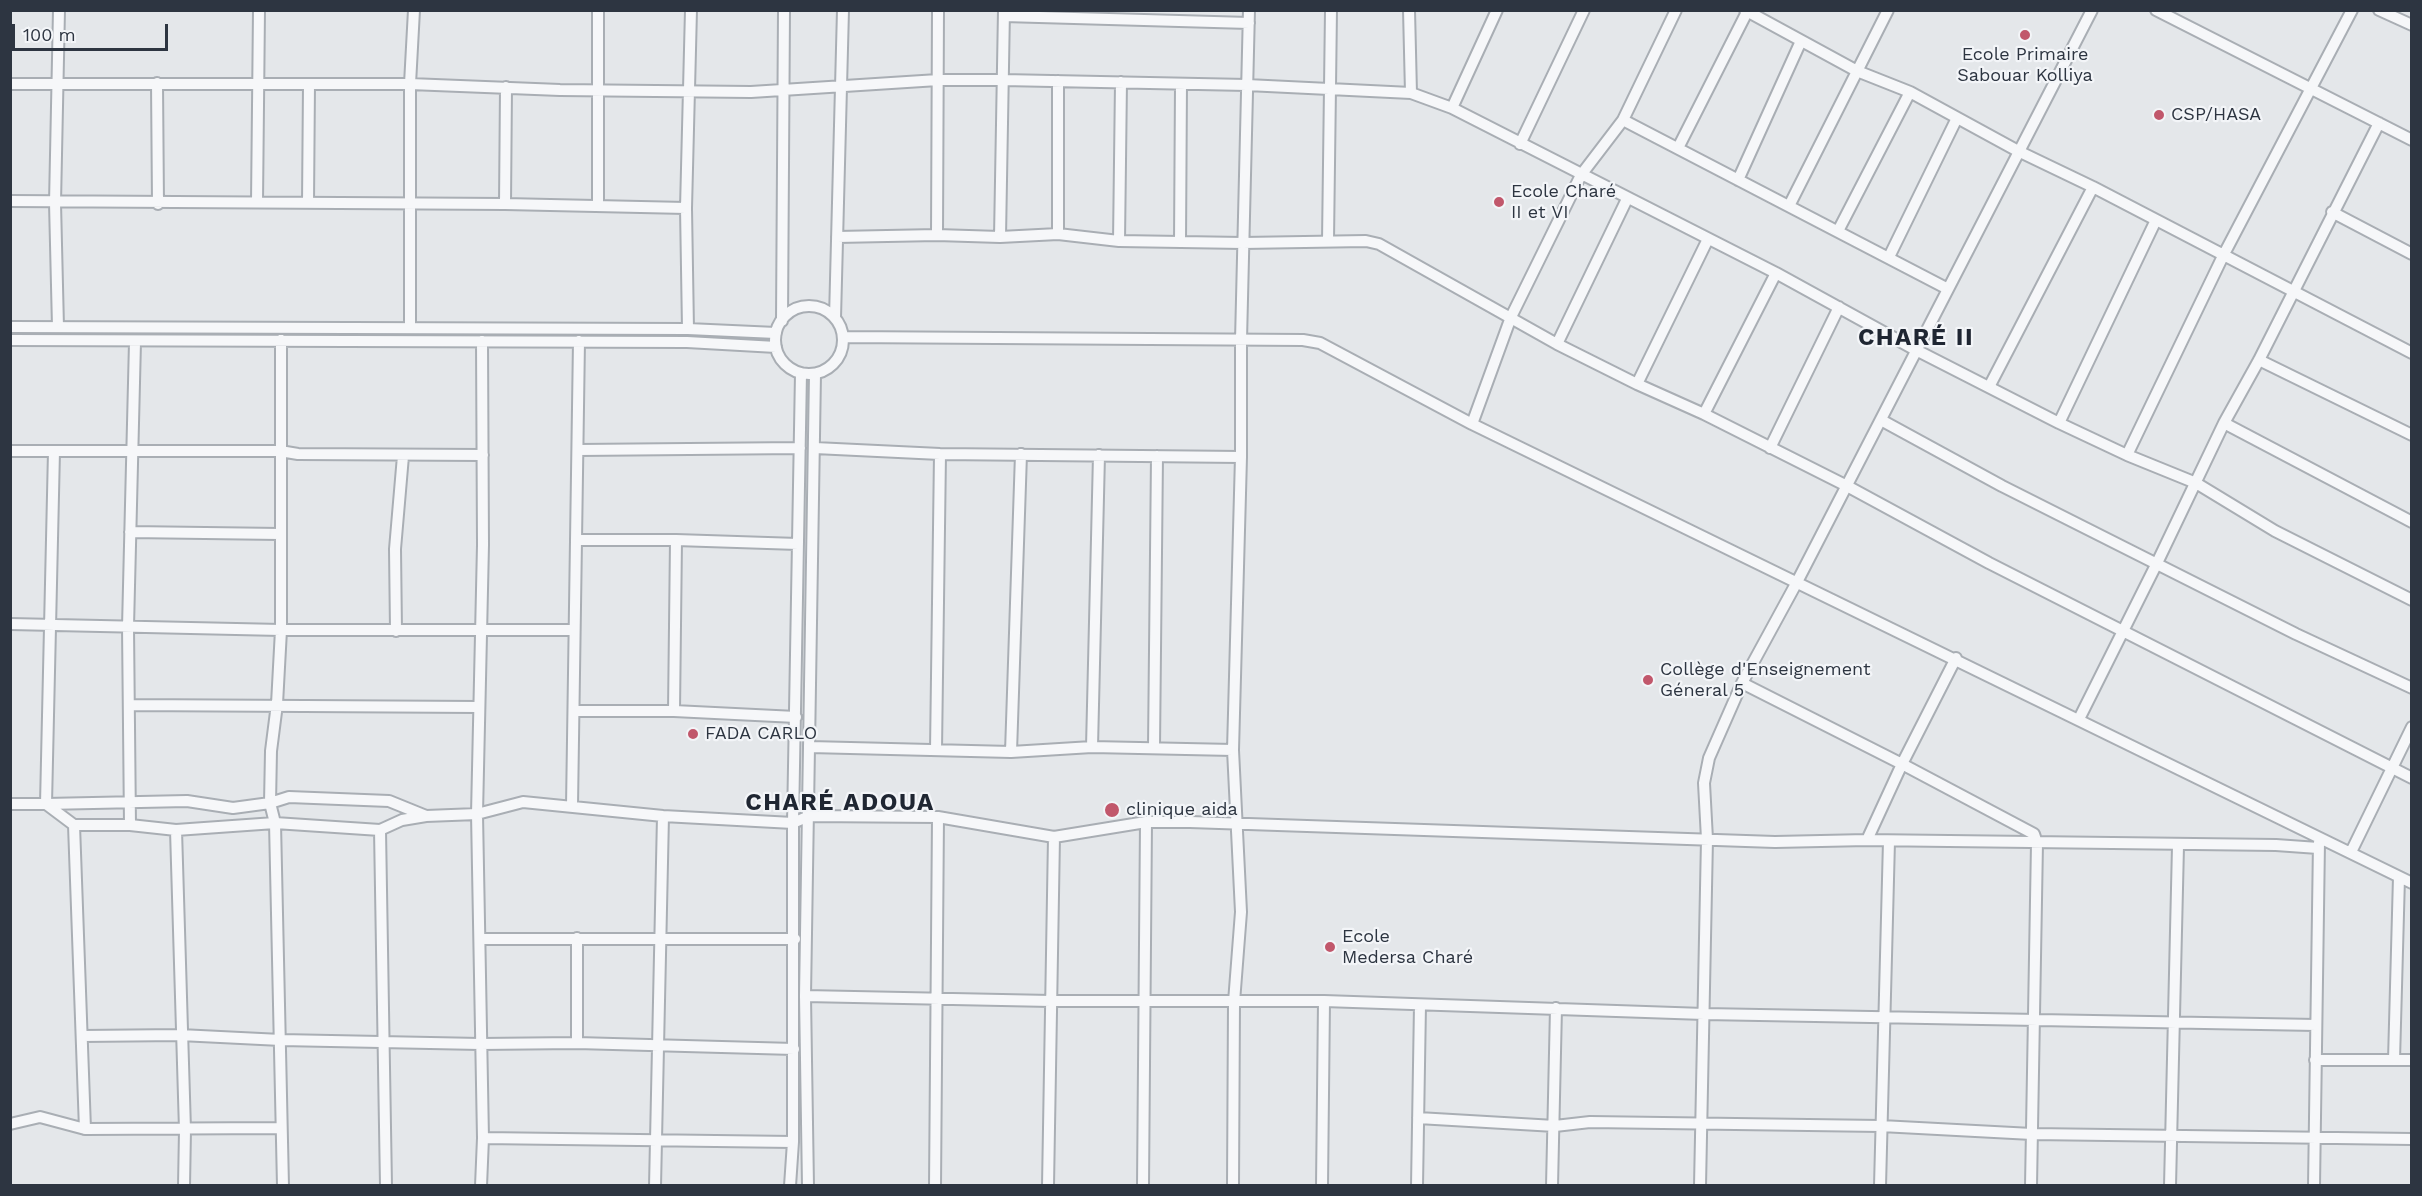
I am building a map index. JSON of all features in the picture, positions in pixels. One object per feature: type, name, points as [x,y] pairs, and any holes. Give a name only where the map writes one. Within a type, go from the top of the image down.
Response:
[{"type":"street","points":[[58,327],[55,203],[59,10]]},
{"type":"street","points":[[257,202],[259,10]]},
{"type":"street","points":[[410,327],[408,204],[414,10]]},
{"type":"street","points":[[598,10],[598,207]]},
{"type":"street","points":[[688,329],[686,208],[691,10]]},
{"type":"street","points":[[782,321],[784,10]]},
{"type":"street","points":[[835,318],[818,307],[804,306],[792,311],[782,321],[776,333],[776,347],[785,364],[801,373],[815,374],[834,364],[841,351],[843,337],[835,318],[843,10]]},
{"type":"street","points":[[938,10],[938,235]]},
{"type":"street","points":[[1233,1185],[1234,1002],[1241,912],[1233,750],[1249,10]]},
{"type":"street","points":[[1328,241],[1331,10]]},
{"type":"street","points":[[1409,10],[1411,93]]},
{"type":"street","points":[[1452,108],[1497,10]]},
{"type":"street","points":[[1520,144],[1584,10]]},
{"type":"street","points":[[1472,424],[1511,318],[1581,176],[1623,120],[1676,10]]},
{"type":"street","points":[[1789,206],[1888,10]]},
{"type":"street","points":[[1700,1185],[1707,839],[1704,798],[1705,770],[1742,683],[1847,486],[2092,10]]},
{"type":"street","points":[[2156,10],[2412,140]]},
{"type":"street","points":[[2127,455],[2223,256],[2352,10]]},
{"type":"street","points":[[2379,10],[2412,26]]},
{"type":"street","points":[[1678,148],[1746,11],[1857,71],[1910,92],[2019,151],[2412,352]]},
{"type":"street","points":[[1000,237],[1004,13],[1249,22]]},
{"type":"street","points":[[1738,180],[1801,42]]},
{"type":"street","points":[[10,84],[410,84],[751,92],[841,84],[1003,80],[1247,85],[1411,93],[1452,108],[1581,176],[1776,273],[1916,351],[2058,423],[2127,455],[2196,483],[2275,531],[2412,600]]},
{"type":"street","points":[[1058,81],[1058,234]]},
{"type":"street","points":[[1119,241],[1121,82]]},
{"type":"street","points":[[157,83],[158,204]]},
{"type":"street","points":[[308,203],[309,84]]},
{"type":"street","points":[[1180,242],[1181,84]]},
{"type":"street","points":[[505,204],[506,87]]},
{"type":"street","points":[[1838,231],[1910,92]]},
{"type":"street","points":[[1889,257],[1956,118]]},
{"type":"street","points":[[1623,120],[1948,289]]},
{"type":"street","points":[[2079,720],[2224,423],[2259,360],[2379,123]]},
{"type":"street","points":[[1989,387],[2093,187]]},
{"type":"street","points":[[1557,344],[1627,199]]},
{"type":"street","points":[[10,201],[158,204],[257,202],[505,204],[686,208]]},
{"type":"street","points":[[2332,212],[2412,254]]},
{"type":"street","points":[[2058,423],[2156,220]]},
{"type":"street","points":[[837,237],[938,235],[1000,237],[1058,234],[1119,241],[1243,243],[1366,241],[1379,244],[1557,344],[1847,486],[2122,632],[2412,778]]},
{"type":"street","points":[[1637,384],[1708,239]]},
{"type":"street","points":[[1704,414],[1776,273]]},
{"type":"street","points":[[1770,448],[1839,307]]},
{"type":"street","points":[[10,327],[688,329],[776,333]]},
{"type":"street","points":[[843,337],[1303,340],[1320,343],[1472,424],[1956,658],[2412,883]]},
{"type":"street","points":[[10,340],[135,342],[482,340],[687,342],[776,347]]},
{"type":"street","points":[[281,340],[281,630],[277,704],[271,751],[270,803],[275,823],[283,1185]]},
{"type":"street","points":[[481,1185],[483,1138],[477,814],[484,536],[482,340]]},
{"type":"street","points":[[572,806],[579,341]]},
{"type":"street","points":[[130,825],[128,627],[135,342]]},
{"type":"street","points":[[2259,360],[2412,435]]},
{"type":"street","points":[[790,1185],[794,1142],[794,823],[801,373]]},
{"type":"street","points":[[808,1185],[806,996],[815,374]]},
{"type":"street","points":[[1881,420],[2002,486],[2295,634],[2412,688]]},
{"type":"street","points":[[2224,423],[2412,522]]},
{"type":"street","points":[[578,450],[800,448]]},
{"type":"street","points":[[815,448],[940,454],[1241,457]]},
{"type":"street","points":[[10,451],[280,451],[298,454],[483,455]]},
{"type":"street","points":[[46,804],[54,451]]},
{"type":"street","points":[[936,750],[940,454]]},
{"type":"street","points":[[1011,752],[1021,454]]},
{"type":"street","points":[[1092,747],[1099,455]]},
{"type":"street","points":[[396,631],[395,549],[403,456]]},
{"type":"street","points":[[1154,747],[1157,456]]},
{"type":"street","points":[[130,532],[280,534]]},
{"type":"street","points":[[577,540],[798,544]]},
{"type":"street","points":[[674,711],[676,540]]},
{"type":"street","points":[[10,624],[281,630],[574,630]]},
{"type":"street","points":[[1867,840],[1902,764],[1956,658]]},
{"type":"street","points":[[1742,683],[2032,832],[2037,843],[2031,1185]]},
{"type":"street","points":[[129,705],[277,704],[479,707]]},
{"type":"street","points":[[575,711],[674,711],[796,717]]},
{"type":"street","points":[[2351,852],[2412,727]]},
{"type":"street","points":[[810,747],[1011,752],[1092,747],[1233,750]]},
{"type":"street","points":[[10,804],[187,801],[234,808],[270,803],[289,797],[389,801],[426,816]]},
{"type":"street","points":[[46,804],[74,825],[130,825],[176,830],[275,823],[380,830],[402,820],[426,816],[477,814],[523,802],[663,816],[794,823],[809,816],[938,817],[1054,837],[1146,822],[1775,842],[1867,840],[2178,846],[2276,845],[2318,848]]},
{"type":"street","points":[[655,1185],[663,816]]},
{"type":"street","points":[[935,1185],[938,817]]},
{"type":"street","points":[[1143,1185],[1146,822]]},
{"type":"street","points":[[74,825],[85,1129]]},
{"type":"street","points":[[176,830],[180,1035],[185,1130],[184,1185]]},
{"type":"street","points":[[380,830],[386,1185]]},
{"type":"street","points":[[2314,1185],[2319,836]]},
{"type":"street","points":[[1048,1185],[1054,837]]},
{"type":"street","points":[[1881,1185],[1888,842]]},
{"type":"street","points":[[2170,1185],[2178,846]]},
{"type":"street","points":[[2394,1060],[2399,877]]},
{"type":"street","points":[[577,938],[577,1043]]},
{"type":"street","points":[[480,939],[795,939]]},
{"type":"street","points":[[806,996],[1051,1001],[1144,999],[1234,1002],[1324,1001],[1704,1014],[2316,1025]]},
{"type":"street","points":[[1322,1185],[1324,1001]]},
{"type":"street","points":[[1417,1185],[1420,1005]]},
{"type":"street","points":[[1552,1185],[1556,1008]]},
{"type":"street","points":[[82,1036],[180,1035],[281,1040],[480,1044],[577,1043],[794,1049]]},
{"type":"street","points":[[2315,1060],[2412,1060]]},
{"type":"street","points":[[10,1124],[40,1117],[85,1129],[280,1128]]},
{"type":"street","points":[[1418,1118],[1555,1125],[1590,1122],[1881,1126],[2032,1134],[2412,1139]]},
{"type":"street","points":[[483,1138],[794,1142]]},
{"type":"place","name":"Ecole Primaire Sabouar Kolliya","points":[[2025,35]]},
{"type":"place","name":"CSP/HASA","points":[[2159,115]]},
{"type":"place","name":"Ecole Charé II et VI","points":[[1499,202]]},
{"type":"place","name":"Collège d'Enseignement Géneral 5","points":[[1648,680]]},
{"type":"place","name":"FADA CARLO","points":[[693,734]]},
{"type":"place","name":"clinique aida","points":[[1112,810]]},
{"type":"place","name":"Ecole Medersa Charé","points":[[1330,947]]},
{"type":"district","name":"CHARÉ II","points":[[1916,338]]},
{"type":"district","name":"CHARÉ ADOUA","points":[[840,803]]}]
